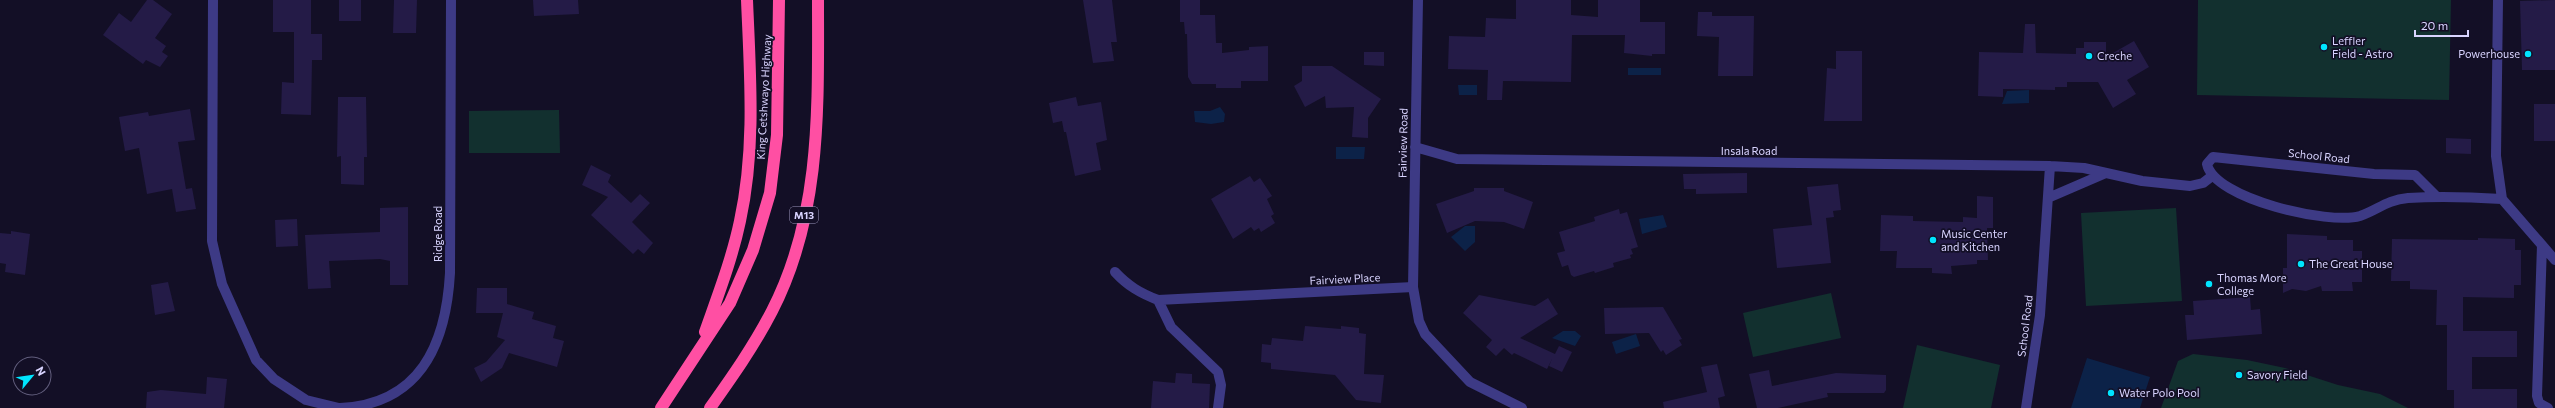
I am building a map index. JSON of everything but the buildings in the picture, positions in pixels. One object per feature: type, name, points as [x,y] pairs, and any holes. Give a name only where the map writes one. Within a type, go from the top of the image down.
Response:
[{"type":"highway","points":[[700,348],[732,254],[747,181],[752,91],[747,0]]},
{"type":"highway","name":"King Cetshwayo Highway","points":[[661,408],[730,303],[752,250],[770,193],[777,135],[780,0]]},
{"type":"highway","name":"M13","points":[[710,408],[749,353],[772,310],[800,236],[813,179],[818,122],[818,0]]},
{"type":"street","name":"Ridge Road","points":[[213,0],[212,241],[222,284],[256,360],[274,379],[306,400],[340,408],[373,404],[402,390],[430,355],[445,314],[450,273],[451,0]]},
{"type":"street","name":"Fairview Road","points":[[1413,287],[1418,0]]},
{"type":"street","points":[[2498,0],[2496,156],[2502,199],[2555,260]]},
{"type":"street","name":"Insala Road","points":[[1415,147],[1458,159],[2050,166],[2084,168],[2106,174]]},
{"type":"street","name":"School Road","points":[[2212,176],[2207,164],[2213,157],[2374,174],[2415,175],[2436,196]]},
{"type":"street","name":"School Road","points":[[2026,408],[2040,315],[2050,166]]},
{"type":"street","points":[[2048,198],[2106,174],[2142,181],[2190,186],[2203,183],[2212,176],[2264,204],[2284,210],[2332,216],[2360,216],[2380,205],[2400,199],[2436,196],[2502,199]]},
{"type":"street","points":[[2542,245],[2537,396],[2539,403],[2548,408]]},
{"type":"street","name":"Fairview Place","points":[[1115,272],[1127,285],[1158,300],[1413,287]]},
{"type":"street","points":[[1413,287],[1419,321],[1425,334],[1470,382],[1522,408]]},
{"type":"street","points":[[1158,300],[1171,327],[1218,372],[1221,384],[1218,408]]},
{"type":"green space","name":"Leffler Field - Astro","points":[[2198,0],[2451,0],[2449,100],[2197,95]]},
{"type":"green space","points":[[559,110],[560,153],[469,153],[469,111]]},
{"type":"green space","points":[[2176,208],[2182,301],[2086,306],[2081,213]]},
{"type":"green space","points":[[1831,293],[1841,338],[1753,357],[1743,313]]},
{"type":"green space","points":[[1917,345],[2000,365],[1991,408],[1903,408]]},
{"type":"green space","name":"Savory Field","points":[[2193,354],[2247,360],[2285,368],[2338,385],[2380,394],[2408,408],[2161,408],[2178,361]]},
{"type":"water","points":[[1628,68],[1661,68],[1661,75],[1628,75]]},
{"type":"water","points":[[1458,85],[1477,85],[1477,95],[1459,95]]},
{"type":"water","points":[[2029,90],[2029,103],[2002,104],[2007,91]]},
{"type":"water","points":[[1220,107],[1225,114],[1224,122],[1211,124],[1195,122],[1194,111],[1210,111]]},
{"type":"water","points":[[1336,147],[1365,147],[1364,159],[1336,159]]},
{"type":"water","points":[[1663,215],[1667,227],[1642,234],[1639,219]]},
{"type":"water","points":[[1465,226],[1475,226],[1475,242],[1465,251],[1451,237]]},
{"type":"water","points":[[1563,331],[1575,331],[1581,336],[1575,346],[1552,338]]},
{"type":"water","points":[[1636,334],[1640,346],[1616,354],[1612,342]]},
{"type":"water","name":"Water Polo Pool","points":[[2087,358],[2150,377],[2140,408],[2071,408]]},
{"type":"place","name":"Leffler Field - Astro","points":[[2324,47]]},
{"type":"place","name":"Powerhouse","points":[[2528,54]]},
{"type":"place","name":"Creche","points":[[2089,56]]},
{"type":"place","name":"Music Center and Kitchen","points":[[1933,240]]},
{"type":"place","name":"The Great House","points":[[2301,264]]},
{"type":"place","name":"Thomas More College","points":[[2209,284]]},
{"type":"place","name":"Savory Field","points":[[2239,375]]},
{"type":"place","name":"Water Polo Pool","points":[[2111,393]]}]
